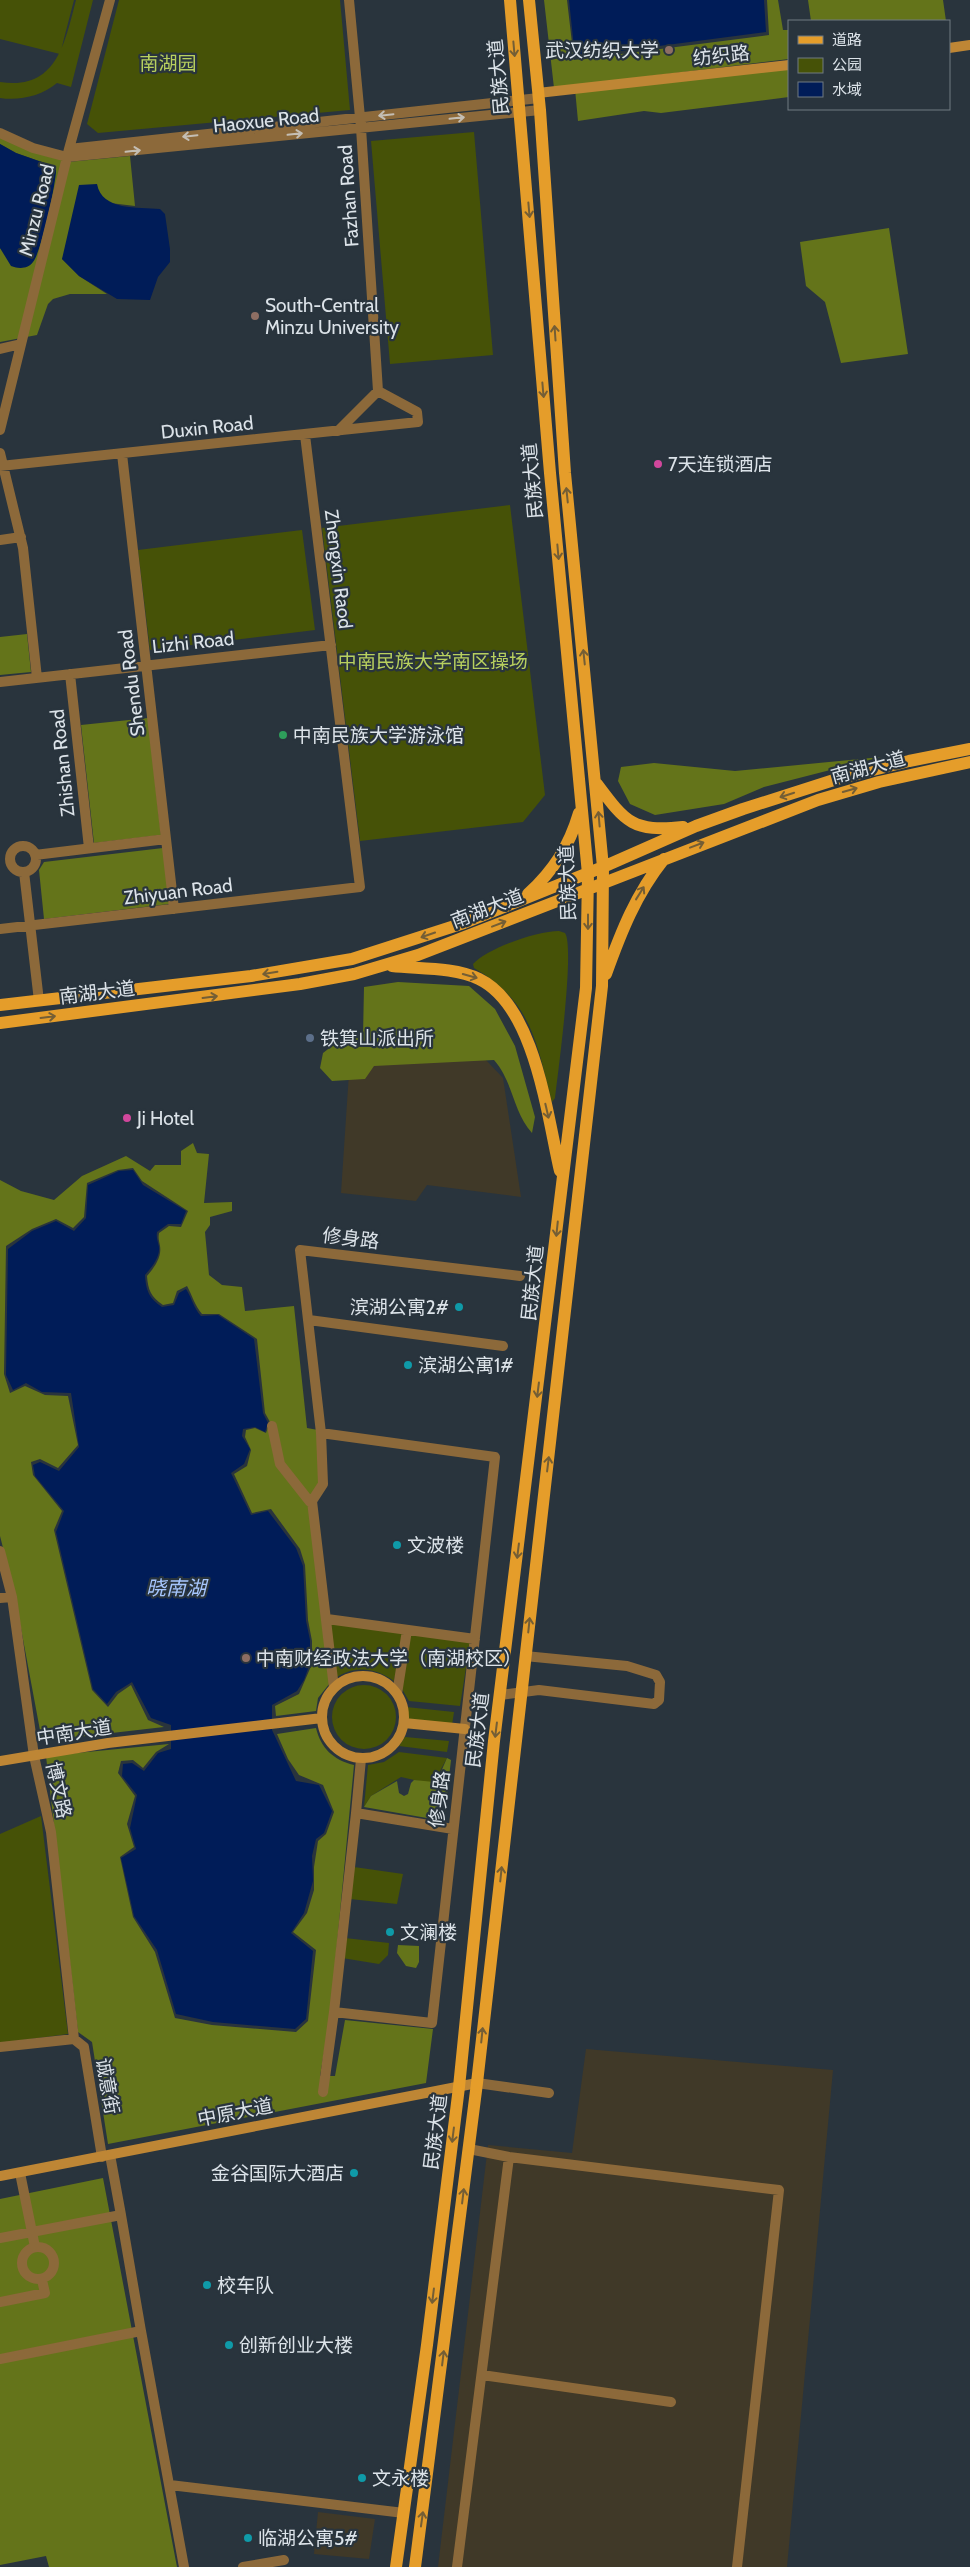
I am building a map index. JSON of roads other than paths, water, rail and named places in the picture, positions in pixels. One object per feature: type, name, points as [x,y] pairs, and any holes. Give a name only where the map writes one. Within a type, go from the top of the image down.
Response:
[{"type":"main road","name":"民族大道","points":[[396,2567],[427,2345],[459,2087],[500,1695],[586,988],[588,874],[550,473],[510,0]]},
{"type":"main road","name":"民族大道","points":[[415,2567],[477,2084],[602,986],[603,867],[565,473],[539,100],[529,0]]},
{"type":"main road","points":[[950,48],[970,45]]},
{"type":"main road","name":"纺织路","points":[[539,100],[788,65]]},
{"type":"main road","name":"南湖大道","points":[[0,1006],[252,976],[352,959],[464,923],[588,874],[696,826],[837,779],[970,749]]},
{"type":"main road","name":"南湖大道","points":[[0,1023],[281,987],[354,974],[387,965],[826,798],[888,780],[970,762]]},
{"type":"main road","points":[[596,784],[621,815],[639,826],[654,829],[696,826]]},
{"type":"main road","points":[[522,899],[546,877],[560,859],[575,828],[582,805]]},
{"type":"main road","points":[[602,986],[623,927],[638,897],[665,858]]},
{"type":"main road","points":[[387,965],[466,975],[488,985],[508,1003],[532,1056],[562,1180]]},
{"type":"main road","points":[[370,1676],[387,1684],[397,1694],[403,1707],[404,1723],[397,1740],[384,1753],[361,1759],[348,1756],[333,1745],[325,1734],[322,1718],[324,1705],[334,1688],[350,1678],[370,1676]]},
{"type":"main road","name":"中南大道","points":[[0,1760],[153,1738],[322,1718]]},
{"type":"main road","points":[[404,1723],[464,1729]]},
{"type":"main road","name":"中原大道","points":[[0,2176],[477,2084]]},
{"type":"street","name":"Minzu Road","points":[[0,430],[68,153],[110,0]]},
{"type":"street","name":"Fazhan Road","points":[[350,0],[361,123],[378,391]]},
{"type":"street","name":"Haoxue Road","points":[[0,133],[33,148],[68,153],[520,106],[539,100]]},
{"type":"street","points":[[0,349],[21,344]]},
{"type":"street","name":"Duxin Road","points":[[1,466],[418,422],[417,412],[378,391]]},
{"type":"street","points":[[338,431],[378,391]]},
{"type":"street","name":"Zhengxin Raod","points":[[305,435],[360,887]]},
{"type":"street","points":[[0,453],[1,466],[21,537],[37,678]]},
{"type":"street","name":"Shendu Road","points":[[122,454],[174,909]]},
{"type":"street","points":[[0,540],[21,537]]},
{"type":"street","name":"Lizhi Road","points":[[0,682],[330,645]]},
{"type":"street","name":"Zhishan Road","points":[[70,674],[89,848]]},
{"type":"street","points":[[35,855],[166,839]]},
{"type":"street","points":[[21,846],[30,848],[35,855],[33,867],[24,872],[13,867],[5,859],[21,846]]},
{"type":"street","points":[[24,872],[39,1001]]},
{"type":"street","name":"Zhiyuan Road","points":[[0,929],[360,887]]},
{"type":"street","name":"修身路","points":[[334,1688],[312,1501],[323,1484],[321,1433],[300,1250],[520,1276]]},
{"type":"street","points":[[309,1320],[503,1346]]},
{"type":"street","points":[[272,1426],[280,1464],[310,1502]]},
{"type":"street","name":"修身路","points":[[321,1433],[495,1457],[432,2023],[334,2012]]},
{"type":"street","name":"博文路","points":[[0,1551],[12,1597],[34,1756],[51,1832],[74,2039]]},
{"type":"street","points":[[0,1598],[12,1597]]},
{"type":"street","points":[[327,1619],[475,1639]]},
{"type":"street","points":[[397,1694],[407,1630]]},
{"type":"street","points":[[500,1695],[521,1694],[539,1690],[654,1704],[659,1700],[661,1692],[660,1682],[656,1674],[627,1666],[525,1656]]},
{"type":"street","points":[[323,2092],[334,2012],[361,1759]]},
{"type":"street","points":[[356,1813],[453,1829]]},
{"type":"street","name":"诚意街","points":[[0,2047],[74,2039],[84,2047],[120,2215],[184,2567]]},
{"type":"street","points":[[477,2084],[549,2093]]},
{"type":"street","points":[[468,2149],[510,2157],[779,2190],[736,2567]]},
{"type":"street","points":[[457,2567],[510,2157]]},
{"type":"street","points":[[20,2173],[34,2247]]},
{"type":"street","points":[[0,2238],[120,2215]]},
{"type":"street","points":[[34,2247],[49,2251],[54,2260],[52,2271],[42,2280]]},
{"type":"street","points":[[34,2247],[22,2257],[22,2268],[28,2277],[42,2280]]},
{"type":"street","points":[[0,2302],[45,2293],[42,2280]]},
{"type":"street","points":[[0,2359],[141,2331]]},
{"type":"street","points":[[482,2375],[671,2402]]},
{"type":"street","points":[[170,2485],[404,2513]]},
{"type":"street","points":[[243,2567],[284,2560]]},
{"type":"water","points":[[569,0],[764,0],[766,32],[575,57]]},
{"type":"water","points":[[0,144],[16,153],[53,166],[56,170],[51,203],[40,246],[33,262],[23,268],[11,266],[0,248]]},
{"type":"water","points":[[97,184],[100,193],[113,203],[122,206],[160,209],[165,214],[170,262],[158,277],[150,300],[117,299],[79,276],[62,259],[79,185]]},
{"type":"water","name":"晓南湖","points":[[133,1170],[143,1185],[186,1211],[181,1224],[168,1224],[157,1232],[158,1255],[145,1275],[147,1290],[151,1297],[162,1307],[174,1305],[179,1293],[186,1289],[201,1316],[218,1315],[254,1339],[263,1413],[268,1423],[265,1432],[255,1427],[243,1429],[242,1436],[250,1449],[244,1464],[231,1473],[251,1515],[268,1511],[296,1548],[303,1566],[306,1621],[310,1640],[310,1663],[304,1680],[297,1691],[272,1705],[272,1730],[296,1781],[319,1785],[332,1811],[324,1833],[316,1839],[312,1856],[313,1881],[304,1913],[291,1933],[313,1951],[306,2019],[295,2029],[213,2022],[176,2014],[157,1950],[134,1916],[121,1858],[136,1849],[130,1828],[137,1795],[122,1776],[123,1764],[132,1763],[144,1771],[158,1753],[171,1749],[171,1725],[151,1718],[132,1682],[116,1692],[107,1704],[93,1689],[56,1532],[64,1511],[35,1476],[33,1465],[40,1462],[59,1471],[79,1447],[71,1393],[42,1392],[26,1383],[13,1390],[6,1375],[8,1249],[32,1231],[56,1221],[74,1231],[86,1218],[88,1185],[119,1171]]},
{"type":"place","name":"武汉纺织大学","points":[[669,50]]},
{"type":"place","name":"South-Central Minzu University","points":[[255,316]]},
{"type":"place","name":"7天连锁酒店","points":[[658,464]]},
{"type":"place","name":"中南民族大学游泳馆","points":[[283,735]]},
{"type":"place","name":"铁箕山派出所","points":[[310,1038]]},
{"type":"place","name":"Ji Hotel","points":[[127,1118]]},
{"type":"place","name":"滨湖公寓2#","points":[[459,1307]]},
{"type":"place","name":"滨湖公寓1#","points":[[408,1365]]},
{"type":"place","name":"文波楼","points":[[397,1545]]},
{"type":"place","name":"中南财经政法大学（南湖校区）","points":[[246,1658]]},
{"type":"place","name":"文澜楼","points":[[390,1932]]},
{"type":"place","name":"金谷国际大酒店","points":[[354,2173]]},
{"type":"place","name":"校车队","points":[[207,2285]]},
{"type":"place","name":"创新创业大楼","points":[[229,2345]]},
{"type":"place","name":"文永楼","points":[[362,2478]]},
{"type":"place","name":"临湖公寓5#","points":[[248,2538]]},
{"type":"park label","name":"南湖园","points":[[168,63]]},
{"type":"park label","name":"中南民族大学南区操场","points":[[433,661]]}]
